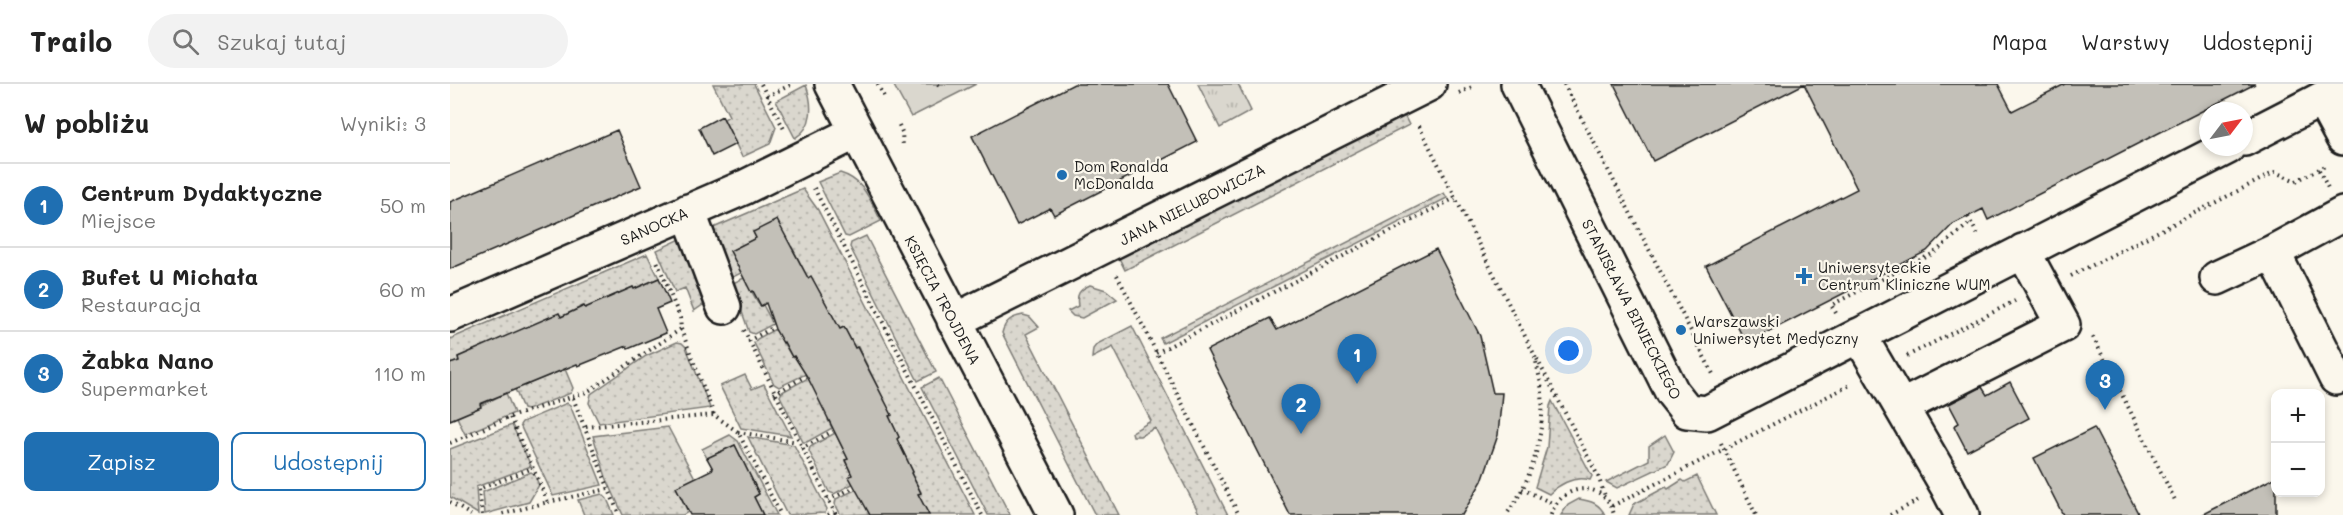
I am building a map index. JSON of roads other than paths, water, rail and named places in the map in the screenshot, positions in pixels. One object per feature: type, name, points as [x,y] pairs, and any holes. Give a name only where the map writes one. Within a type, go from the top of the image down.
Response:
[{"type":"street","name":"KSIĘCIA TROJDENA","points":[[832,84],[1056,515]]},
{"type":"street","name":"JANA NIELUBOWICZA","points":[[954,321],[1429,84]]},
{"type":"street","name":"STANISŁAWA BINIECKIEGO","points":[[1518,84],[1672,392],[1687,411],[1707,413],[1850,329],[2023,251],[2210,156]]},
{"type":"street","points":[[2253,134],[2332,94],[2339,149]]},
{"type":"street","name":"SANOCKA","points":[[450,315],[800,162],[856,132]]},
{"type":"street","points":[[688,211],[733,314]]},
{"type":"street","points":[[2217,278],[2273,252],[2343,214]]},
{"type":"street","points":[[1901,407],[2063,325],[2054,283],[2023,251]]},
{"type":"street","points":[[2273,252],[2336,378]]},
{"type":"street","points":[[1850,329],[1880,370],[1962,515]]},
{"type":"place","name":"Dom Ronalda McDonalda","points":[[1062,175]]},
{"type":"place","name":"Uniwersyteckie Centrum Kliniczne WUM","points":[[1804,276]]},
{"type":"place","name":"Warszawski Uniwersytet Medyczny","points":[[1681,330]]},
{"type":"place","name":"Centrum Dydaktyczne","points":[[1357,384]]},
{"type":"place","name":"Żabka Nano","points":[[2105,410]]},
{"type":"place","name":"Bufet U Michała","points":[[1301,434]]}]
